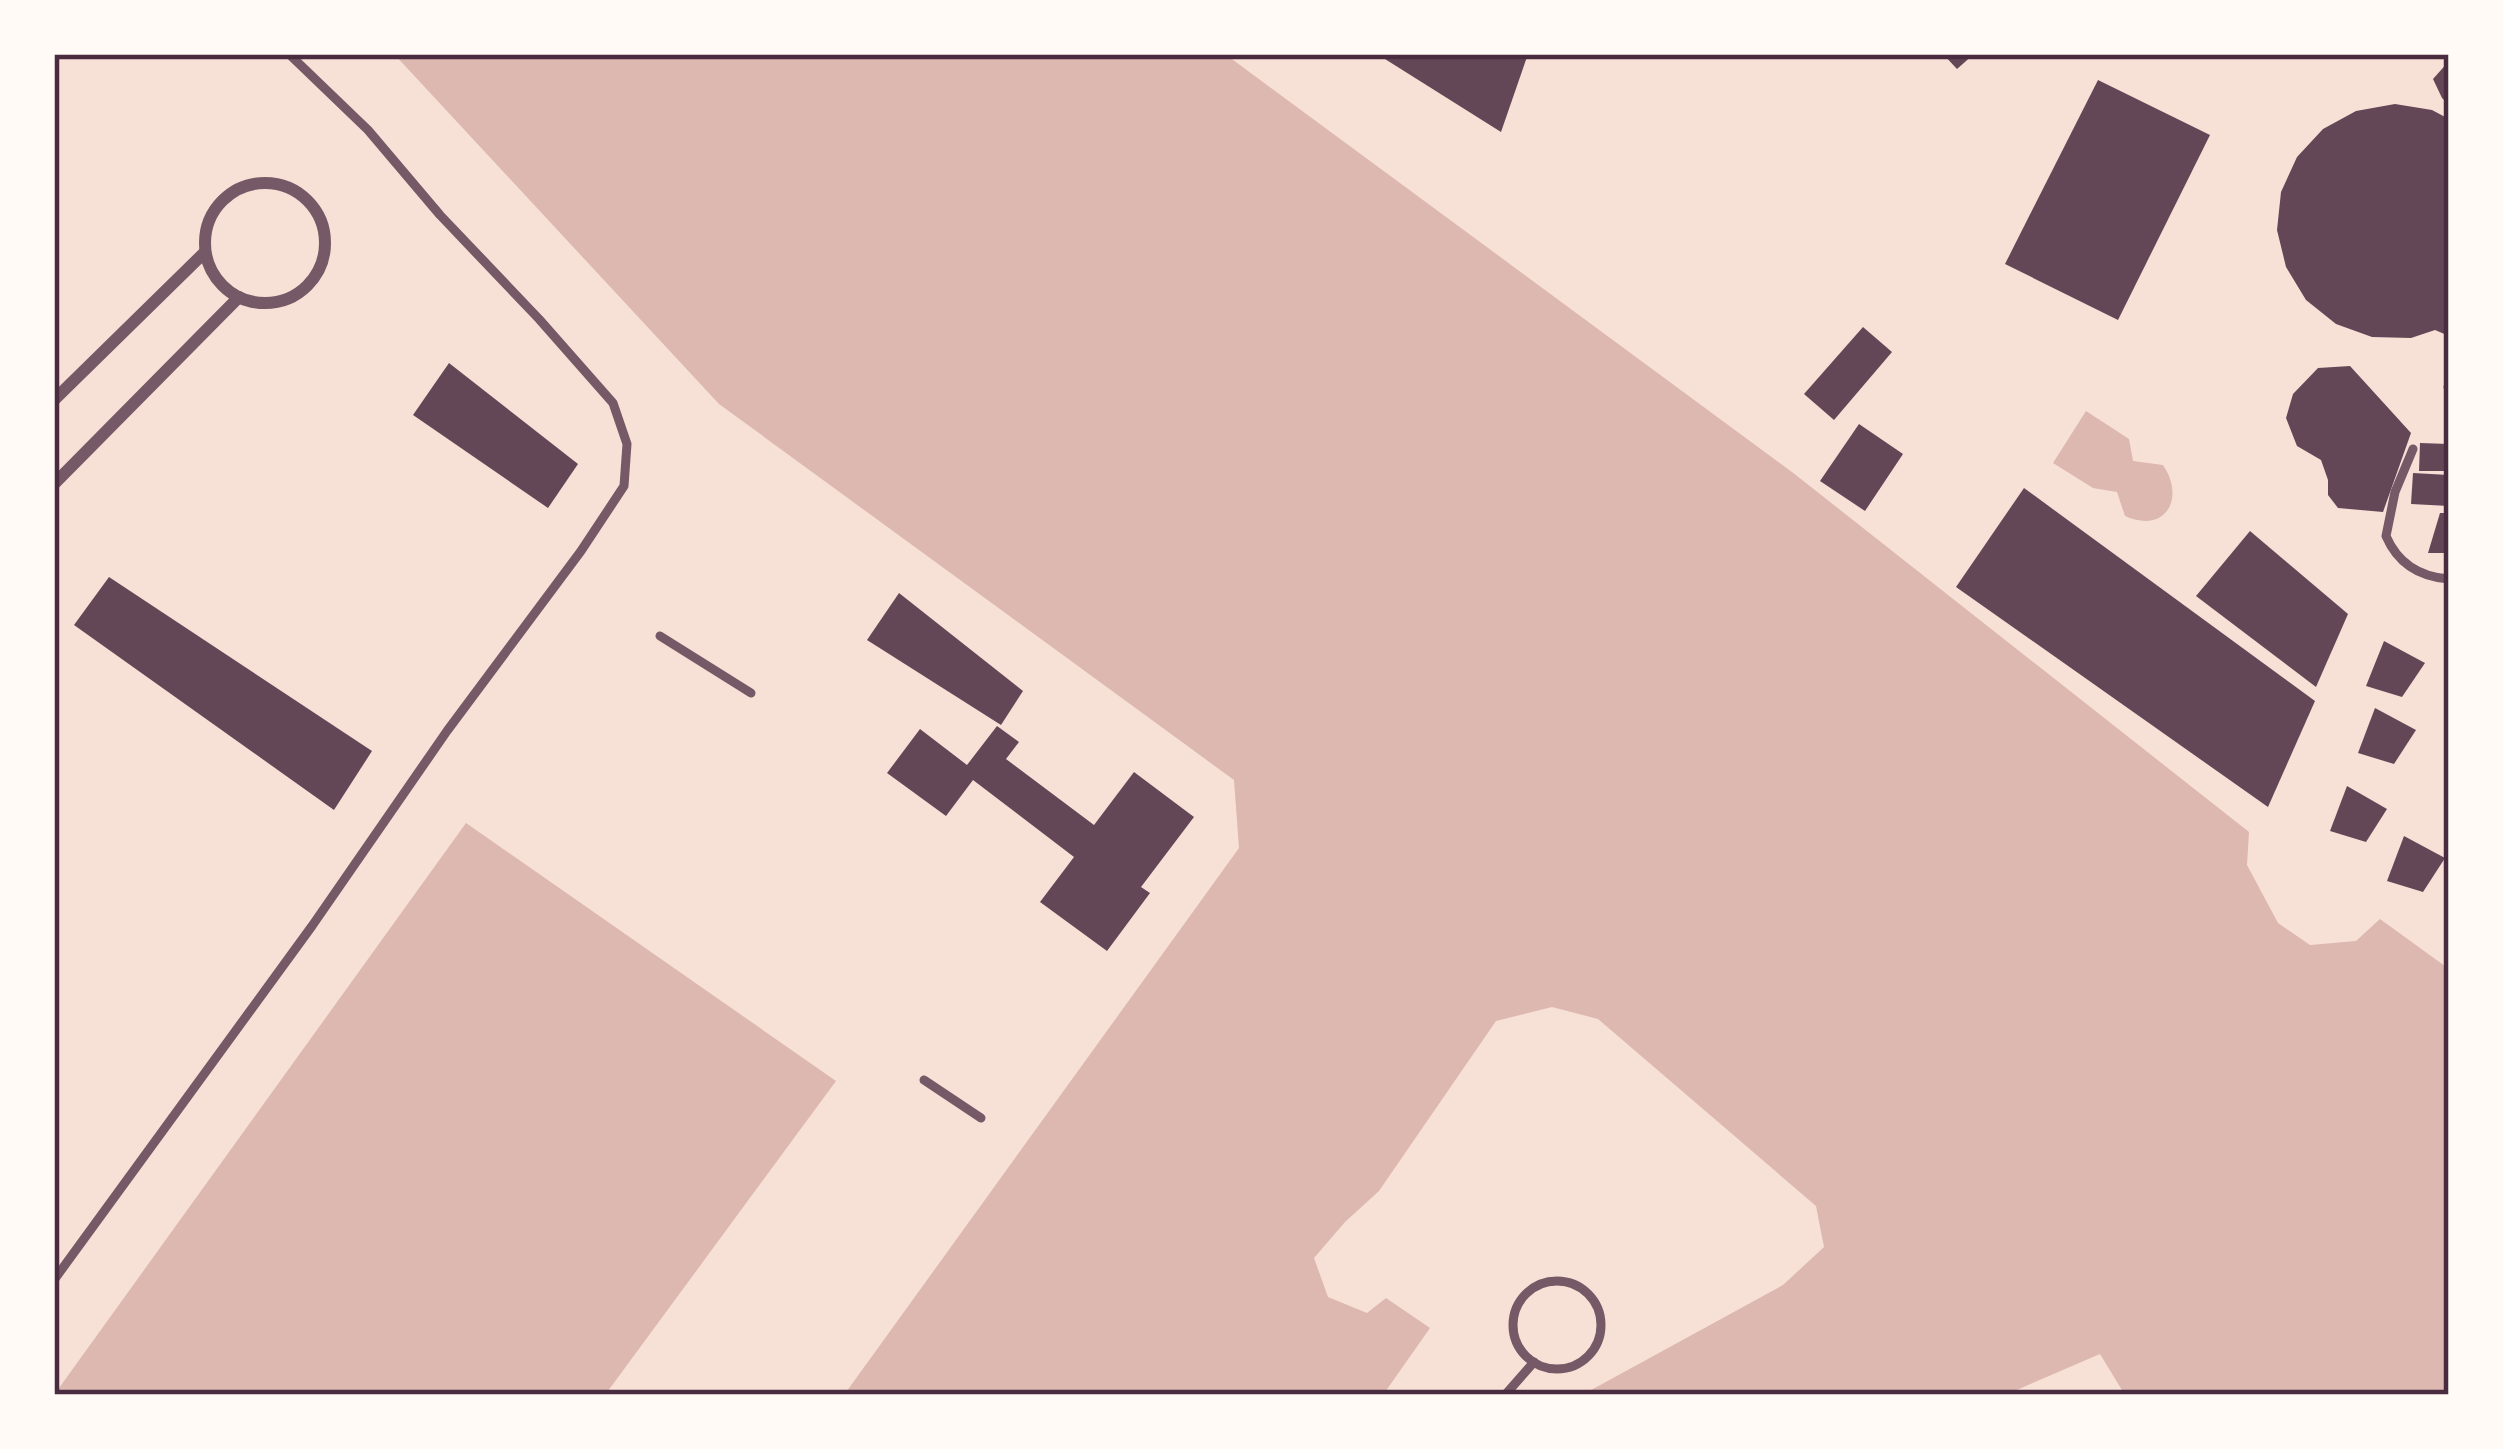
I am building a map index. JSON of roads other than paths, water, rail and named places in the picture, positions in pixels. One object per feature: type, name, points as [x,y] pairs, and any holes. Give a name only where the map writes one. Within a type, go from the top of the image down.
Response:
[{"type":"street","points":[[281,184],[314,206],[325,244],[321,264],[311,281],[278,302],[238,297],[222,286],[205,252],[212,214],[224,198],[242,187],[281,184]]},
{"type":"street","points":[[54,400],[205,252]]},
{"type":"street","points":[[54,484],[238,297]]},
{"type":"lane","points":[[54,1280],[624,487],[627,444],[613,404],[368,130],[289,54]]},
{"type":"lane","points":[[2413,449],[2395,492],[2386,536],[2399,558],[2416,572],[2449,579]]},
{"type":"lane","points":[[660,636],[751,693]]},
{"type":"lane","points":[[924,1080],[981,1118]]},
{"type":"lane","points":[[1557,1281],[1584,1289],[1594,1301],[1602,1329],[1589,1356],[1562,1369],[1534,1362],[1516,1341],[1515,1312],[1521,1300],[1544,1283],[1557,1281]]},
{"type":"lane","points":[[1505,1395],[1534,1362]]}]
